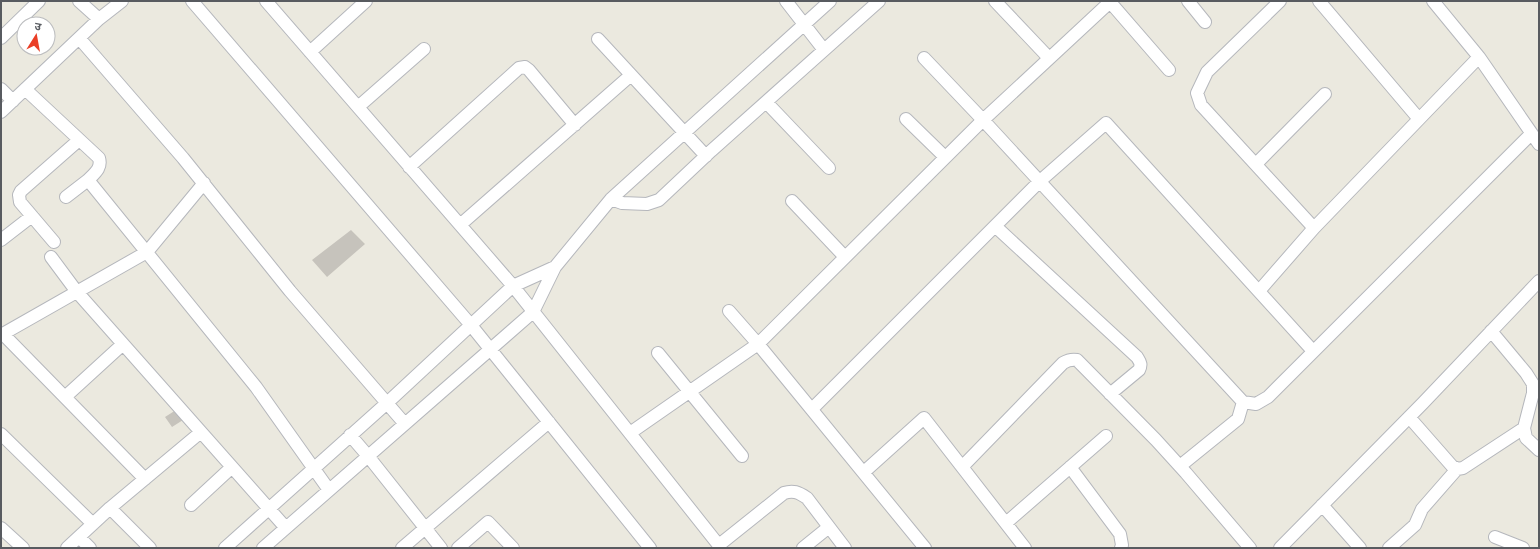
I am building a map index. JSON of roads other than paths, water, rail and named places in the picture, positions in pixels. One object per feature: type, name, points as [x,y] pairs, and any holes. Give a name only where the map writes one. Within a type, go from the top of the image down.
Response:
[{"type":"street","points":[[1,38],[39,1]]},
{"type":"street","points":[[79,1],[99,19]]},
{"type":"street","points":[[1,112],[99,19],[122,1]]},
{"type":"street","points":[[192,1],[470,324],[650,548]]},
{"type":"street","points":[[266,1],[513,286],[720,547],[784,493],[792,490],[806,498],[845,548]]},
{"type":"street","points":[[310,52],[366,1]]},
{"type":"street","points":[[786,1],[824,50]]},
{"type":"street","points":[[263,548],[533,312],[555,267],[611,199],[830,1]]},
{"type":"street","points":[[611,199],[622,203],[640,204],[646,204],[659,200],[879,1]]},
{"type":"street","points":[[995,1],[1049,58]]},
{"type":"street","points":[[630,433],[758,344],[982,120],[1111,1],[1169,70]]},
{"type":"street","points":[[1188,1],[1205,22]]},
{"type":"street","points":[[1280,1],[1207,72],[1197,93],[1202,105],[1314,228]]},
{"type":"street","points":[[1319,1],[1419,119]]},
{"type":"street","points":[[924,58],[1040,181],[1243,402],[1256,404],[1268,397],[1313,351],[1535,139],[1479,57],[1433,1]]},
{"type":"street","points":[[79,38],[204,183],[290,291],[405,424]]},
{"type":"street","points":[[598,39],[683,133],[706,156]]},
{"type":"street","points":[[358,107],[424,49]]},
{"type":"street","points":[[1259,291],[1314,228],[1479,57]]},
{"type":"street","points":[[409,167],[519,68],[525,67],[529,70],[575,124]]},
{"type":"street","points":[[460,225],[631,75]]},
{"type":"street","points":[[1,89],[13,101]]},
{"type":"street","points":[[25,90],[99,158],[99,168],[88,180],[66,197]]},
{"type":"street","points":[[1256,164],[1325,94]]},
{"type":"street","points":[[766,102],[829,168]]},
{"type":"street","points":[[906,119],[944,157]]},
{"type":"street","points":[[812,409],[1040,181],[1106,123],[1313,351]]},
{"type":"street","points":[[54,242],[20,202],[19,195],[21,191],[79,140]]},
{"type":"street","points":[[88,180],[256,387],[330,490]]},
{"type":"street","points":[[145,479],[2,334],[147,252],[204,183]]},
{"type":"street","points":[[792,200],[845,257]]},
{"type":"street","points":[[1,240],[32,216]]},
{"type":"street","points":[[995,226],[1140,362],[1141,366],[1139,370],[1110,394]]},
{"type":"street","points":[[51,257],[77,292],[286,528]]},
{"type":"street","points":[[225,548],[387,403],[470,324],[513,286],[555,267]]},
{"type":"street","points":[[1280,548],[1409,418],[1539,281]]},
{"type":"street","points":[[729,311],[758,344],[926,548]]},
{"type":"street","points":[[1491,331],[1535,376],[1533,392],[1524,428],[1526,438],[1539,450]]},
{"type":"street","points":[[65,397],[123,344]]},
{"type":"street","points":[[658,353],[742,456]]},
{"type":"street","points":[[962,467],[1063,363],[1068,360],[1077,360],[1180,466],[1250,548]]},
{"type":"street","points":[[1180,466],[1238,419],[1243,402]]},
{"type":"street","points":[[864,472],[924,418],[1025,548]]},
{"type":"street","points":[[1409,418],[1452,466],[1457,469]]},
{"type":"street","points":[[402,548],[549,422]]},
{"type":"street","points":[[1389,548],[1414,525],[1422,509],[1457,469],[1463,468],[1524,428]]},
{"type":"street","points":[[67,548],[110,508],[202,432]]},
{"type":"street","points":[[1,434],[93,524]]},
{"type":"street","points":[[350,435],[441,548]]},
{"type":"street","points":[[1006,523],[1106,436]]},
{"type":"street","points":[[191,504],[232,467]]},
{"type":"street","points":[[1070,467],[1120,534],[1122,545],[1121,548]]},
{"type":"street","points":[[1322,506],[1360,548]]},
{"type":"street","points":[[110,508],[150,548]]},
{"type":"street","points":[[458,548],[488,522],[513,548]]},
{"type":"street","points":[[1,528],[23,548]]},
{"type":"street","points":[[803,548],[829,528]]},
{"type":"street","points":[[79,537],[90,548]]},
{"type":"street","points":[[1495,537],[1523,548]]}]
